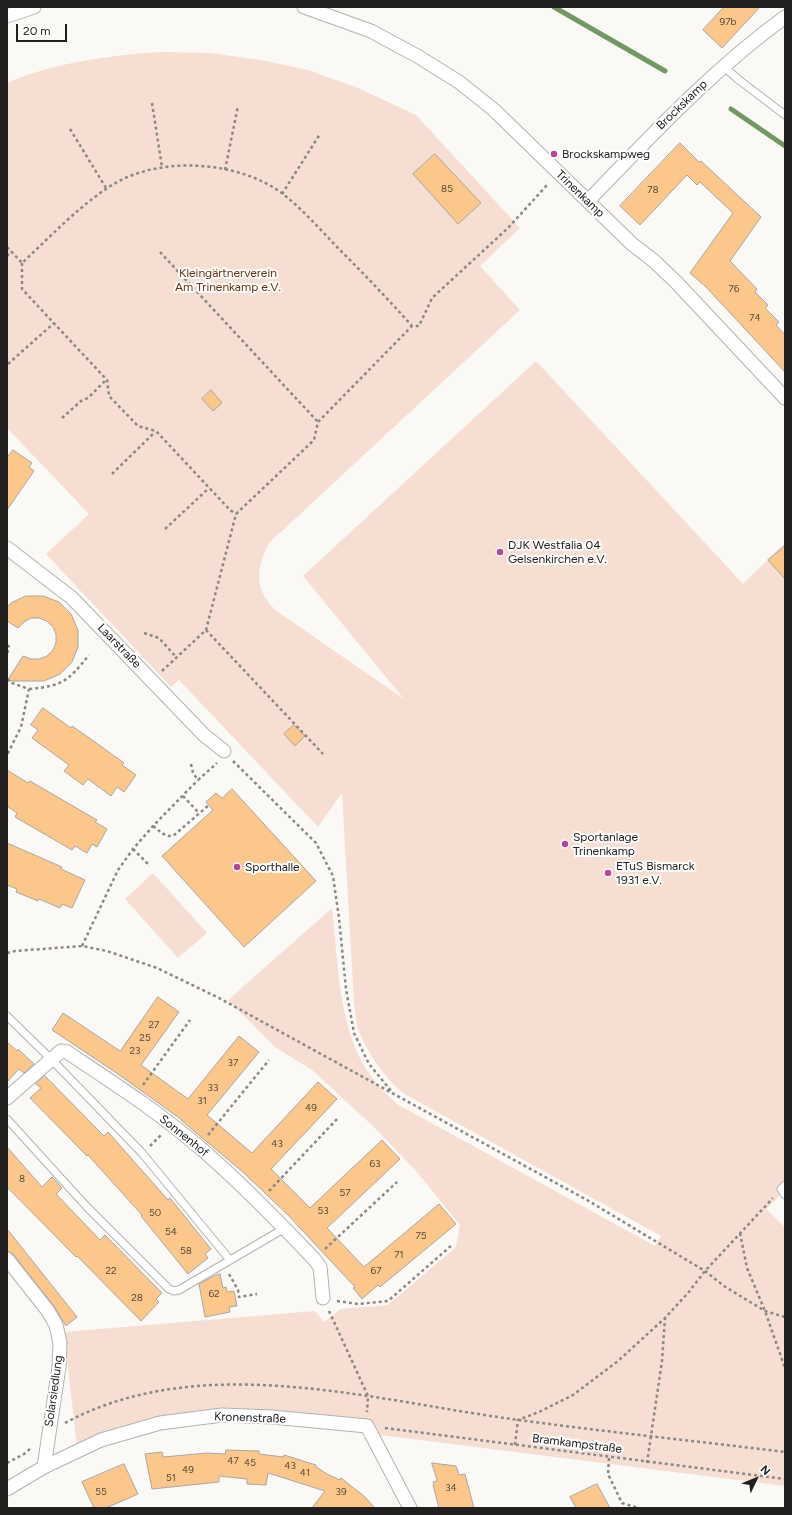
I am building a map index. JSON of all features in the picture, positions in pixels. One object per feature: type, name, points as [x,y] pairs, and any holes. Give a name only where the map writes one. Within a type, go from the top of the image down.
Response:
[{"type":"street","points":[[7,16],[34,7]]},
{"type":"street","name":"Trinenkamp","points":[[304,7],[371,31],[419,57],[459,82],[494,110],[632,244],[654,261],[676,282],[785,398]]},
{"type":"street","name":"Brockskamp","points":[[588,201],[672,114],[723,66],[785,17]]},
{"type":"street","name":"Laarstraße","points":[[7,548],[72,598],[204,735],[224,751]]},
{"type":"street","name":"Sonnenhof","points":[[7,1098],[61,1051],[67,1052],[171,1124],[199,1146],[259,1201],[314,1259],[320,1268],[323,1298]]},
{"type":"street","name":"Solarsiedlung","points":[[7,1259],[48,1311],[56,1325],[60,1343],[60,1355],[44,1467]]},
{"type":"street","name":"Kronenstraße","points":[[7,1489],[44,1467],[100,1440],[160,1424],[222,1415],[272,1417],[366,1426]]},
{"type":"street","points":[[366,1426],[410,1508]]},
{"type":"lane","points":[[723,66],[785,115]]},
{"type":"lane","points":[[7,1016],[142,1153],[230,1260]]},
{"type":"lane","points":[[7,1120],[87,1207],[169,1290],[179,1290],[285,1228]]},
{"type":"path","points":[[152,103],[162,167]]},
{"type":"path","points":[[224,170],[238,106]]},
{"type":"path","points":[[70,129],[106,188]]},
{"type":"path","points":[[282,194],[320,134]]},
{"type":"path","points":[[22,263],[106,188],[134,174],[162,167],[192,165],[224,170],[254,178],[282,194],[307,216],[389,300],[412,326]]},
{"type":"path","points":[[151,680],[177,658],[206,630],[236,514],[314,440],[318,422],[412,326],[419,326],[432,298],[508,228],[558,173]]},
{"type":"path","points":[[7,247],[22,263],[22,289],[106,380],[109,396],[138,426],[156,431],[230,510],[236,514]]},
{"type":"path","points":[[7,256],[11,251]]},
{"type":"path","points":[[160,252],[318,422]]},
{"type":"path","points":[[8,364],[54,323]]},
{"type":"path","points":[[62,418],[81,401],[88,398],[106,380]]},
{"type":"path","points":[[112,474],[156,431]]},
{"type":"path","points":[[165,529],[209,488]]},
{"type":"path","points":[[206,630],[322,754]]},
{"type":"path","points":[[144,633],[159,638],[177,658]]},
{"type":"path","points":[[7,645],[9,647],[7,654]]},
{"type":"path","points":[[7,679],[12,683],[29,689],[48,688],[63,682],[75,672],[89,655]]},
{"type":"path","points":[[7,754],[21,727],[29,689]]},
{"type":"path","points":[[82,946],[118,870],[133,849],[153,826],[219,761],[224,751],[316,843],[333,876],[346,989],[354,1033],[369,1064],[394,1094]]},
{"type":"path","points":[[191,764],[193,773],[198,780]]},
{"type":"path","points":[[183,796],[199,812]]},
{"type":"path","points":[[153,826],[162,834],[168,837],[173,836],[208,805]]},
{"type":"path","points":[[133,849],[150,866]]},
{"type":"path","points":[[7,953],[15,951],[82,946],[107,951],[157,968],[219,998],[587,1200],[705,1271],[724,1286],[765,1311],[785,1317]]},
{"type":"path","points":[[134,1097],[190,1020]]},
{"type":"path","points":[[199,1146],[269,1060]]},
{"type":"path","points":[[259,1201],[337,1118]]},
{"type":"path","points":[[142,1153],[171,1124]]},
{"type":"path","points":[[314,1259],[397,1182]]},
{"type":"path","points":[[518,1420],[539,1412],[572,1396],[618,1361],[665,1318],[740,1232],[784,1190]]},
{"type":"path","points":[[740,1232],[748,1268],[785,1368]]},
{"type":"path","points":[[323,1298],[358,1304],[388,1300],[452,1246]]},
{"type":"path","points":[[224,1264],[238,1290],[239,1297],[257,1294]]},
{"type":"path","points":[[323,1298],[368,1396],[366,1426]]},
{"type":"path","points":[[647,1463],[662,1361],[665,1318]]},
{"type":"path","points":[[7,1463],[24,1454],[49,1432],[75,1418],[120,1400],[166,1390],[203,1385],[285,1386],[368,1396],[518,1420],[785,1452]]},
{"type":"path","points":[[515,1445],[518,1420]]},
{"type":"path","name":"Bramkampstraße","points":[[366,1426],[647,1463],[785,1479]]},
{"type":"path","points":[[609,1458],[608,1474],[622,1503],[638,1508]]},
{"type":"green space","name":"Kleingärtnerverein Am Trinenkamp e.V.","points":[[160,52],[210,53],[261,60],[308,70],[358,88],[416,115],[520,228],[480,266],[520,310],[269,543],[261,563],[259,580],[264,596],[278,612],[404,699],[303,576],[536,361],[743,584],[785,543],[785,1191],[766,1209],[785,1227],[785,1486],[261,1420],[167,1425],[77,1447],[64,1332],[315,1311],[324,1322],[341,1309],[388,1305],[456,1247],[460,1225],[416,1171],[377,1130],[312,1070],[275,1047],[228,1000],[332,908],[341,993],[351,1035],[358,1054],[374,1081],[397,1104],[655,1246],[661,1236],[403,1093],[396,1087],[378,1066],[368,1050],[360,1034],[357,1023],[354,1003],[342,793],[318,827],[179,680],[171,687],[46,554],[89,514],[7,428],[7,83],[44,70],[82,61]]},
{"type":"green space","points":[[153,873],[207,933],[178,958],[125,899]]},
{"type":"building","points":[[724,7],[760,7],[722,48],[703,30]]},
{"type":"building","points":[[680,143],[699,162],[701,161],[761,217],[730,261],[757,289],[755,292],[768,305],[765,308],[779,322],[776,325],[785,335],[785,372],[706,287],[690,273],[733,213],[700,182],[697,185],[687,175],[640,225],[620,206]]},
{"type":"building","points":[[435,154],[481,203],[458,224],[413,174]]},
{"type":"building","points":[[211,390],[222,403],[213,411],[202,399]]},
{"type":"building","points":[[13,450],[32,463],[29,467],[34,471],[7,510],[7,458]]},
{"type":"building","points":[[785,546],[785,579],[768,560]]},
{"type":"building","points":[[26,596],[43,596],[59,602],[71,614],[78,630],[78,647],[72,662],[60,674],[44,681],[7,681],[23,656],[31,659],[39,659],[47,656],[53,650],[56,643],[56,634],[53,627],[47,621],[39,618],[31,618],[18,628],[7,621],[7,607],[11,603]]},
{"type":"building","points":[[43,708],[71,728],[72,726],[95,742],[124,763],[122,765],[136,775],[124,792],[117,787],[111,796],[88,779],[83,785],[64,771],[69,765],[32,738],[38,730],[31,725]]},
{"type":"building","points":[[294,725],[305,736],[295,746],[284,734]]},
{"type":"building","points":[[7,770],[28,783],[30,781],[97,820],[95,822],[107,829],[97,847],[92,844],[87,853],[75,846],[72,850],[15,817],[17,813],[7,806]]},
{"type":"building","name":"Sporthalle","points":[[232,789],[316,881],[244,947],[162,856],[213,810],[206,802],[216,793],[222,798]]},
{"type":"building","points":[[7,843],[62,867],[61,869],[85,880],[72,908],[62,904],[60,908],[39,899],[38,901],[16,892],[17,889],[7,885]]},
{"type":"building","points":[[158,997],[179,1012],[141,1065],[188,1099],[239,1036],[259,1052],[207,1115],[252,1153],[318,1082],[337,1099],[271,1169],[310,1208],[382,1140],[400,1159],[327,1228],[364,1267],[439,1204],[456,1224],[380,1287],[378,1285],[362,1299],[353,1288],[355,1287],[288,1215],[244,1173],[182,1120],[115,1072],[52,1030],[63,1013],[120,1051]]},
{"type":"building","points":[[7,1042],[17,1051],[18,1049],[34,1064],[24,1073],[19,1069],[7,1082]]},
{"type":"building","points":[[45,1076],[104,1136],[108,1132],[168,1200],[170,1198],[211,1249],[205,1254],[208,1258],[188,1274],[141,1216],[142,1215],[88,1155],[87,1156],[30,1098],[41,1088],[36,1084]]},
{"type":"building","points":[[7,1147],[42,1187],[52,1177],[62,1188],[56,1194],[100,1240],[105,1235],[162,1293],[156,1299],[159,1302],[141,1321],[7,1187]]},
{"type":"building","points":[[7,1229],[77,1317],[66,1326],[54,1306],[13,1254],[7,1251]]},
{"type":"building","points":[[220,1274],[223,1288],[226,1287],[227,1292],[234,1291],[237,1306],[229,1307],[230,1312],[205,1317],[199,1284]]},
{"type":"building","points":[[226,1450],[259,1451],[259,1454],[284,1457],[284,1455],[316,1465],[316,1467],[327,1474],[340,1480],[341,1478],[364,1496],[375,1508],[312,1508],[325,1491],[268,1473],[266,1485],[247,1484],[247,1479],[219,1476],[219,1482],[152,1489],[145,1454],[162,1452],[163,1457],[207,1453],[225,1454]]},
{"type":"building","points":[[432,1463],[456,1466],[459,1475],[465,1474],[474,1508],[439,1508],[433,1485],[433,1482],[437,1481]]},
{"type":"building","points":[[124,1464],[138,1494],[106,1508],[94,1508],[82,1482]]},
{"type":"building","points":[[597,1484],[610,1508],[576,1508],[570,1497]]},
{"type":"waterway","points":[[554,7],[665,71]]},
{"type":"waterway","points":[[731,109],[785,146]]},
{"type":"place","name":"Brockskampweg","points":[[554,154]]},
{"type":"place","name":"DJK Westfalia 04 Gelsenkirchen e.V.","points":[[500,552]]},
{"type":"place","name":"Sportanlage Trinenkamp","points":[[565,844]]},
{"type":"place","name":"Sporthalle","points":[[237,867]]},
{"type":"place","name":"ETuS Bismarck 1931 e.V.","points":[[608,873]]}]
